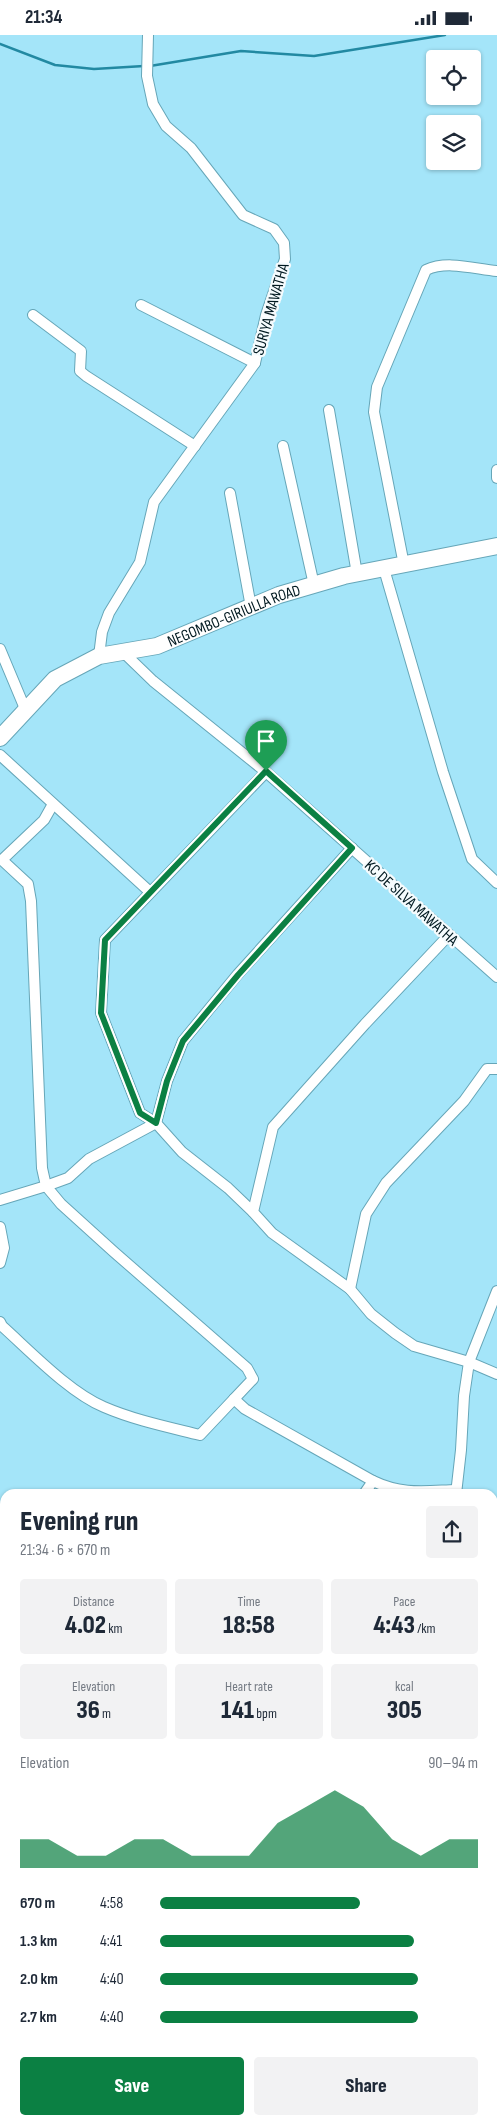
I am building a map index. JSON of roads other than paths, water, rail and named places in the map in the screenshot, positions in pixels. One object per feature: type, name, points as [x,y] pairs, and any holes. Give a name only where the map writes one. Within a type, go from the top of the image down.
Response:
[{"type":"main road","name":"NEGOMBO-GIRIULLA ROAD","points":[[0,738],[56,679],[99,656],[157,646],[279,595],[314,585],[357,574],[497,546]]},
{"type":"street","name":"SURIYA MAWATHA","points":[[99,656],[102,632],[109,613],[140,562],[154,502],[255,363],[266,315],[285,259],[284,243],[274,229],[243,215],[191,148],[166,127],[153,104],[147,77],[148,35]]},
{"type":"street","points":[[404,565],[374,411],[377,387],[426,270],[435,266],[449,266],[497,271]]},
{"type":"street","points":[[141,305],[255,363]]},
{"type":"street","points":[[33,315],[81,351],[80,371],[86,376],[195,445]]},
{"type":"street","points":[[328,410],[357,574]]},
{"type":"street","points":[[283,446],[314,585]]},
{"type":"street","points":[[497,470],[497,479]]},
{"type":"street","points":[[230,493],[251,607]]},
{"type":"street","points":[[384,569],[443,772],[472,859],[497,883]]},
{"type":"street","points":[[0,649],[26,711]]},
{"type":"street","name":"KC DE SILVA MAWATHA","points":[[122,651],[153,681],[266,771],[497,977]]},
{"type":"street","points":[[0,755],[150,892]]},
{"type":"street","points":[[266,771],[105,940],[101,1013],[140,1113],[156,1123],[182,1152],[228,1188],[272,1233],[350,1289],[371,1314],[414,1345],[470,1361],[497,1374]]},
{"type":"street","points":[[0,1322],[2,1326],[75,1390],[103,1407],[158,1425],[200,1435],[253,1379],[247,1368],[108,1246],[61,1203],[46,1186],[42,1168],[31,901],[28,884],[2,860],[44,821],[53,805]]},
{"type":"street","points":[[0,1200],[68,1178],[89,1159],[156,1123],[167,1081],[183,1041],[238,975],[352,848]]},
{"type":"street","points":[[253,1212],[273,1127],[365,1023],[449,935]]},
{"type":"street","points":[[350,1289],[366,1214],[386,1183],[464,1101],[488,1069],[497,1069]]},
{"type":"street","points":[[0,1227],[4,1248],[0,1263]]},
{"type":"street","points":[[456,1489],[462,1450],[464,1396],[470,1361],[497,1291]]},
{"type":"street","points":[[234,1399],[245,1409],[389,1489]]},
{"type":"street","points":[[367,1489],[373,1481]]},
{"type":"waterway","points":[[150,66],[241,51],[314,56],[445,35]]},
{"type":"waterway","points":[[0,44],[55,65],[94,69],[144,66]]}]
